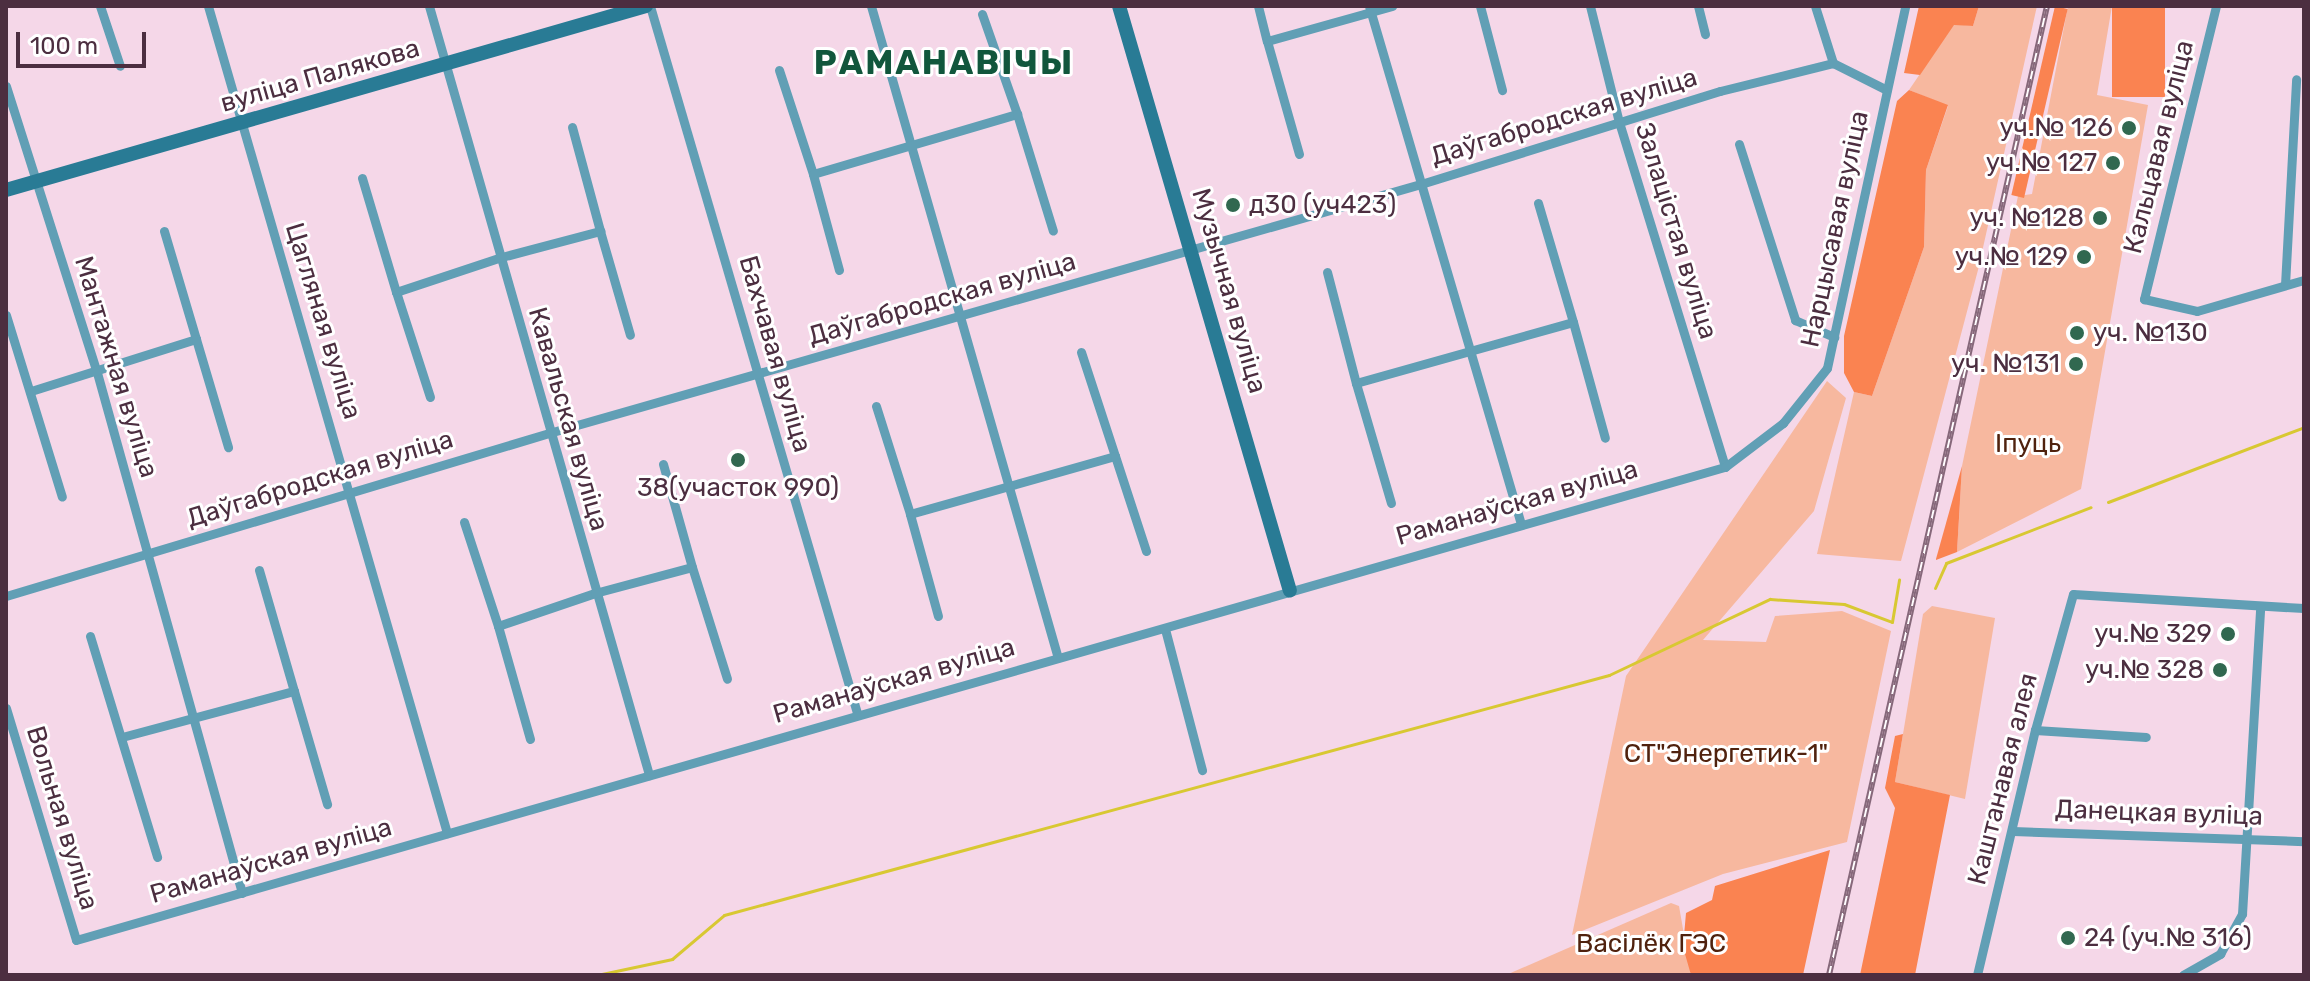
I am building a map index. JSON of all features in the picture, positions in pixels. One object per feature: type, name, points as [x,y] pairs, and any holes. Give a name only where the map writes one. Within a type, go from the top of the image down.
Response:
[{"type":"street","points":[[100,6],[120,66]]},
{"type":"street","name":"Цагляная вуліца","points":[[208,6],[352,494],[447,833]]},
{"type":"street","name":"Кавальская вуліца","points":[[429,6],[498,258],[649,775]]},
{"type":"street","name":"вуліца Палякова","points":[[6,190],[648,6]]},
{"type":"street","name":"Бахчавая вуліца","points":[[648,6],[857,713]]},
{"type":"street","points":[[871,6],[1013,485],[1058,658]]},
{"type":"street","name":"Музычная вуліца","points":[[1119,6],[1193,247],[1290,591]]},
{"type":"street","points":[[1258,6],[1299,154]]},
{"type":"street","points":[[1267,41],[1370,9],[1392,6]]},
{"type":"street","points":[[1480,6],[1502,90]]},
{"type":"street","name":"Залацістая вуліца","points":[[1590,6],[1619,122],[1725,467]]},
{"type":"street","points":[[1698,6],[1705,34]]},
{"type":"street","points":[[1815,6],[1833,63],[1887,90]]},
{"type":"street","name":"Нарцысавая вуліца","points":[[1725,467],[1783,423],[1827,368],[1905,6]]},
{"type":"street","name":"Кальцавая вуліца","points":[[2216,6],[2144,299],[2197,311],[2285,285]]},
{"type":"street","points":[[1370,9],[1521,524]]},
{"type":"street","points":[[982,14],[1053,231]]},
{"type":"street","name":"Даўгабродская вуліца","points":[[6,596],[549,433],[962,318],[1193,247],[1421,184],[1619,122],[1833,63]]},
{"type":"street","points":[[779,70],[813,174],[839,270]]},
{"type":"street","points":[[2296,79],[2285,285],[2304,280]]},
{"type":"street","name":"Мантажная вуліца","points":[[6,86],[96,369],[242,893]]},
{"type":"street","points":[[813,174],[1017,114]]},
{"type":"street","points":[[572,127],[630,335]]},
{"type":"street","points":[[1739,144],[1795,320],[1834,337]]},
{"type":"street","points":[[362,178],[430,397]]},
{"type":"street","points":[[1538,203],[1605,438]]},
{"type":"street","points":[[164,231],[228,447]]},
{"type":"street","points":[[396,292],[498,258],[600,231]]},
{"type":"street","points":[[1327,272],[1391,503]]},
{"type":"street","points":[[6,315],[62,497]]},
{"type":"street","points":[[1356,383],[1573,322]]},
{"type":"street","points":[[31,391],[196,339]]},
{"type":"street","points":[[1081,352],[1146,551]]},
{"type":"street","points":[[876,406],[938,616]]},
{"type":"street","points":[[910,514],[1115,456]]},
{"type":"street","points":[[663,464],[727,679]]},
{"type":"street","name":"Раманаўская вуліца","points":[[76,940],[857,713],[1165,629],[1725,467]]},
{"type":"street","points":[[464,522],[530,739]]},
{"type":"street","points":[[498,626],[595,593],[692,567]]},
{"type":"street","points":[[259,570],[327,804]]},
{"type":"street","name":"Каштанавая алея","points":[[1977,975],[2035,730],[2073,594],[2260,607]]},
{"type":"street","points":[[2183,975],[2220,954],[2237,930],[2247,838],[2260,607],[2304,608]]},
{"type":"street","points":[[1165,629],[1202,770]]},
{"type":"street","points":[[90,636],[157,857]]},
{"type":"street","points":[[122,737],[294,691]]},
{"type":"street","name":"Вольная вуліца","points":[[6,708],[76,940]]},
{"type":"street","points":[[2035,730],[2146,737]]},
{"type":"street","name":"Данецкая вуліца","points":[[2013,831],[2304,841]]},
{"type":"green space","name":"Іпуць","points":[[1979,6],[2037,6],[1978,270],[1901,561],[1817,554],[1854,392],[1872,396],[1924,247],[1926,170],[1948,106],[1909,90],[1954,24],[1973,26]]},
{"type":"green space","name":"Іпуць","points":[[2068,6],[2112,6],[2097,95],[2148,105],[2081,489],[1957,552],[1962,466],[2018,196],[2032,194]]},
{"type":"green space","name":"СТ\"Энергетик-1\"","points":[[1827,381],[1846,398],[1814,511],[1703,640],[1766,642],[1775,616],[1842,611],[1891,631],[1847,842],[1723,874],[1572,935],[1626,676]]},
{"type":"green space","points":[[1932,606],[1995,618],[1965,799],[1895,782],[1923,614]]},
{"type":"green space","name":"Васілёк ГЭС","points":[[1671,903],[1679,906],[1691,975],[1506,975]]},
{"type":"shaded area","points":[[1919,6],[1979,6],[1973,26],[1954,25],[1920,75],[1904,73]]},
{"type":"shaded area","points":[[2055,6],[2068,9],[2024,198],[2011,195]]},
{"type":"shaded area","points":[[2112,6],[2165,6],[2165,97],[2112,97]]},
{"type":"shaded area","points":[[1909,90],[1948,105],[1926,170],[1924,247],[1872,396],[1854,392],[1844,373],[1844,336],[1897,101]]},
{"type":"shaded area","points":[[1962,466],[1957,552],[1936,560],[1936,559]]},
{"type":"shaded area","points":[[1903,734],[1895,782],[1950,795],[1915,975],[1860,975],[1895,808],[1885,788],[1895,736]]},
{"type":"shaded area","points":[[1830,850],[1803,975],[1691,975],[1683,947],[1686,913],[1712,900],[1715,886]]},
{"type":"waterway","points":[[2108,502],[2304,427]]},
{"type":"waterway","points":[[1935,588],[1946,563],[2091,507]]},
{"type":"waterway","points":[[597,975],[672,959],[724,915],[1609,675],[1770,599],[1844,604],[1892,622],[1899,580]]},
{"type":"railway","points":[[1829,975],[2047,6]]},
{"type":"place","name":"уч.№ 126","points":[[2129,128]]},
{"type":"place","name":"уч.№ 127","points":[[2113,163]]},
{"type":"place","name":"д30 (уч423)","points":[[1233,205]]},
{"type":"place","name":"уч. №128","points":[[2100,218]]},
{"type":"place","name":"уч.№ 129","points":[[2084,257]]},
{"type":"place","name":"уч. №130","points":[[2077,333]]},
{"type":"place","name":"уч. №131","points":[[2076,364]]},
{"type":"place","name":"38(участок 990)","points":[[738,460]]},
{"type":"place","name":"уч.№ 329","points":[[2228,634]]},
{"type":"place","name":"уч.№ 328","points":[[2220,670]]},
{"type":"place","name":"24 (уч.№ 316)","points":[[2068,938]]},
{"type":"district","name":"РАМАНАВІЧЫ","points":[[944,63]]}]
